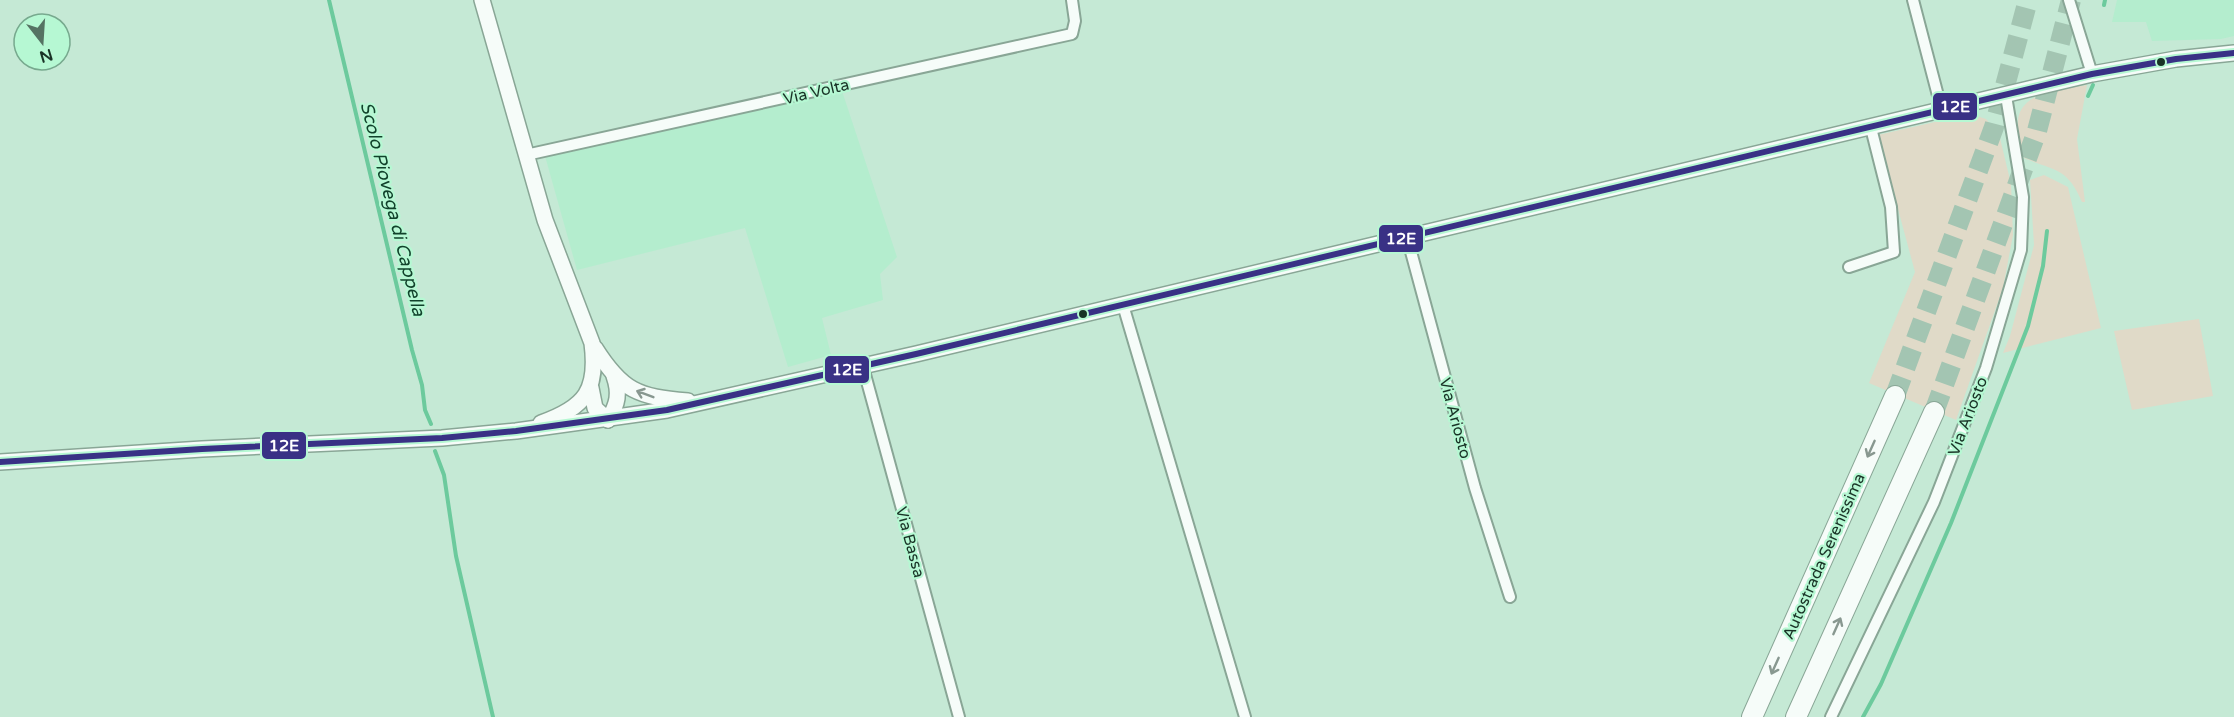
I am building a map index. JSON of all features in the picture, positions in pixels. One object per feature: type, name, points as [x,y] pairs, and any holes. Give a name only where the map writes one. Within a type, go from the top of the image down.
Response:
[{"type":"highway","name":"Autostrada Serenissima","points":[[1752,717],[1895,396]]},
{"type":"highway","points":[[1796,717],[1934,412]]},
{"type":"main road","points":[[482,0],[548,229],[592,343],[614,376],[618,387],[618,399],[608,420]]},
{"type":"main road","points":[[0,462],[202,449],[423,440],[608,420],[863,367],[2092,74],[2176,59],[2234,53]]},
{"type":"main road","points":[[592,343],[594,361],[592,400],[596,408],[608,420]]},
{"type":"main road","points":[[614,376],[623,384],[655,398],[703,402]]},
{"type":"main road","points":[[516,431],[567,411],[578,404],[591,387]]},
{"type":"street","name":"Via Volta","points":[[526,155],[1072,34],[1075,21],[1072,0]]},
{"type":"street","points":[[1913,0],[1942,111]]},
{"type":"street","points":[[2069,0],[2092,74]]},
{"type":"street","name":"Via Ariosto","points":[[1831,717],[1934,502],[1986,368],[2021,250],[2024,197],[2006,96]]},
{"type":"street","points":[[1849,267],[1894,252],[1891,207],[1871,128]]},
{"type":"street","name":"Via Ariosto","points":[[1407,237],[1475,488],[1510,597]]},
{"type":"street","points":[[1123,305],[1245,717]]},
{"type":"street","name":"Via Bassa","points":[[863,367],[959,717]]},
{"type":"shaded area","points":[[2117,0],[2234,0],[2234,36],[2221,39],[2152,41],[2146,22],[2112,22]]},
{"type":"shaded area","points":[[2087,85],[2077,139],[2085,202],[2082,202],[2065,176],[2052,168],[2024,158],[2018,125],[2019,115],[2030,100],[2048,92]]},
{"type":"shaded area","points":[[842,91],[897,257],[880,274],[883,300],[822,318],[831,355],[788,367],[745,228],[577,270],[545,156]]},
{"type":"shaded area","points":[[1970,114],[1986,119],[1999,134],[2011,184],[2013,235],[2003,288],[1956,420],[1869,383],[1915,272],[1878,135]]},
{"type":"shaded area","points":[[2044,175],[2068,187],[2101,328],[2003,353],[2010,336],[2034,245],[2030,180]]},
{"type":"shaded area","points":[[2199,319],[2213,396],[2132,410],[2114,331]]},
{"type":"waterway","name":"Scolo Piovega di Cappella","points":[[329,0],[422,385],[425,410],[431,424]]},
{"type":"waterway","points":[[2104,5],[2105,0]]},
{"type":"waterway","points":[[2088,96],[2093,85]]},
{"type":"waterway","points":[[1863,717],[1881,684],[1951,523],[2028,326],[2043,266],[2047,231]]},
{"type":"waterway","name":"Scolo Piovega di Cappella","points":[[435,451],[444,475],[456,556],[493,717]]},
{"type":"tunnel","points":[[1895,396],[1994,127],[2028,0]]},
{"type":"tunnel","points":[[1934,412],[2037,131],[2071,0]]},
{"type":"transit line","name":"12E","points":[[0,462],[202,449],[442,438],[516,431],[667,410],[916,354],[2092,74],[2176,59],[2234,53]]}]
